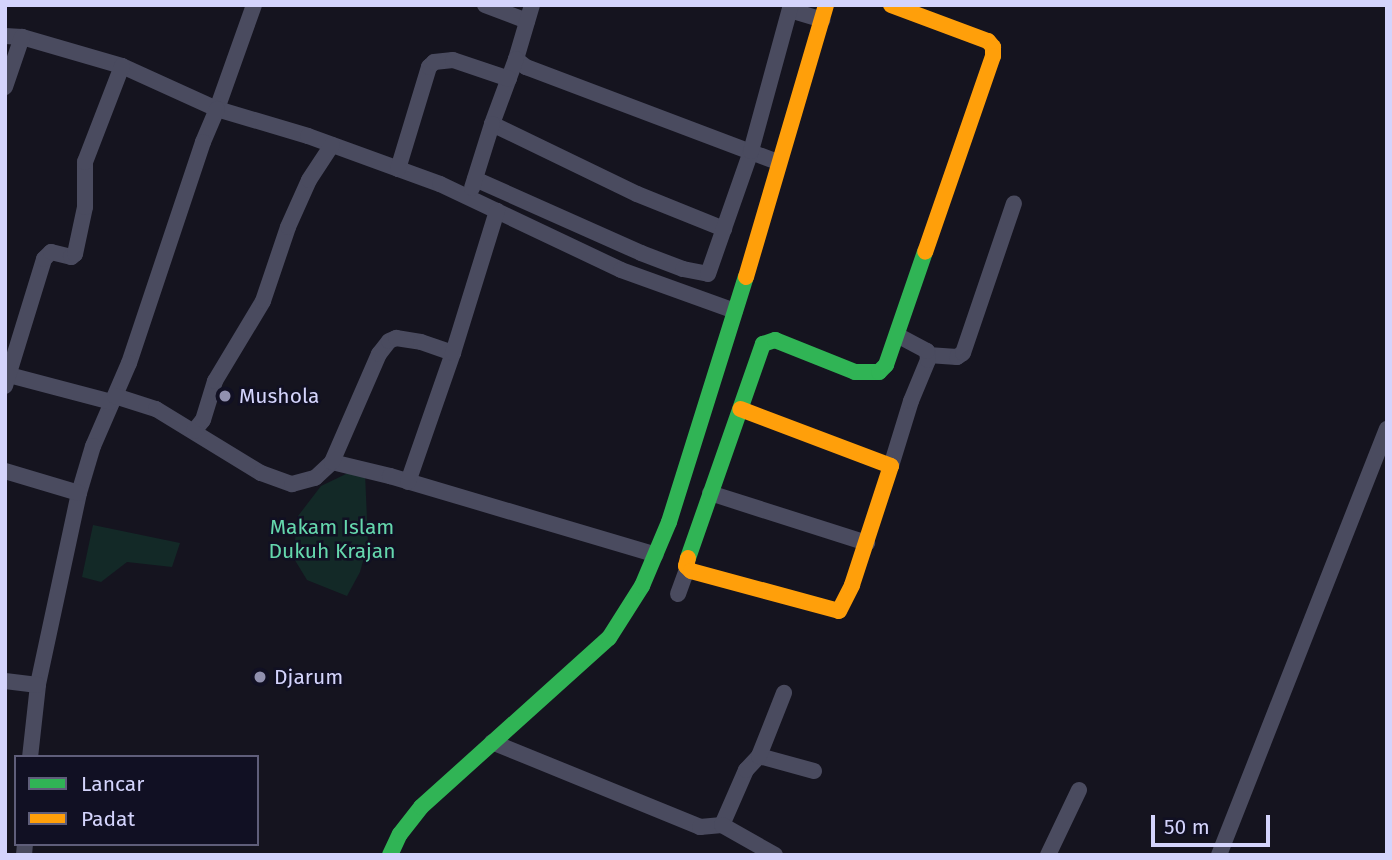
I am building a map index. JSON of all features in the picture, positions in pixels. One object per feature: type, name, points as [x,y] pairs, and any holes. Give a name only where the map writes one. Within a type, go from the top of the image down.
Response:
[{"type":"street","points":[[30,755],[38,685],[79,493],[93,446],[113,399],[254,5]]},
{"type":"street","points":[[470,196],[530,13],[485,5]]},
{"type":"street","points":[[678,594],[687,569],[691,544],[710,493],[720,448],[740,409],[746,376],[763,344],[775,340],[855,372],[879,372],[886,365],[897,335],[993,56],[993,47],[988,40],[891,5]]},
{"type":"street","points":[[390,855],[400,834],[421,807],[609,638],[642,586],[698,439],[824,12],[790,8],[751,150],[711,272],[701,275],[641,253],[475,179]]},
{"type":"street","points":[[5,87],[13,36],[121,66],[218,109],[332,145],[470,196],[621,270],[735,311]]},
{"type":"street","points":[[516,59],[539,74],[778,162]]},
{"type":"street","points":[[398,169],[429,67],[433,62],[453,60],[509,79]]},
{"type":"street","points":[[121,66],[85,162],[85,207],[75,254],[71,257],[51,252],[44,259],[7,380],[113,399],[156,410],[261,473],[292,484],[315,478],[332,462],[379,354],[389,341],[396,338],[421,342],[453,353]]},
{"type":"street","points":[[492,124],[638,194],[724,229]]},
{"type":"street","points":[[194,431],[202,420],[215,381],[263,301],[309,180],[332,145]]},
{"type":"street","points":[[897,335],[921,347],[928,355],[957,357],[962,353],[1014,203]]},
{"type":"street","points":[[408,481],[453,353],[497,211]]},
{"type":"street","points":[[687,569],[835,611],[842,609],[867,543],[928,355]]},
{"type":"street","points":[[721,366],[746,376]]},
{"type":"street","points":[[740,409],[891,466]]},
{"type":"street","points":[[1219,855],[1387,429]]},
{"type":"street","points":[[698,439],[720,448]]},
{"type":"street","points":[[332,462],[408,481],[656,555]]},
{"type":"street","points":[[5,471],[79,493]]},
{"type":"street","points":[[710,493],[867,543]]},
{"type":"street","points":[[5,681],[38,685]]},
{"type":"street","points":[[722,825],[746,770],[759,756],[784,693]]},
{"type":"street","points":[[492,742],[700,827],[722,825],[775,855]]},
{"type":"street","points":[[759,756],[814,771]]},
{"type":"street","points":[[1048,855],[1079,790]]},
{"type":"green space","name":"Makam Islam Dukuh Krajan","points":[[348,473],[365,473],[368,543],[360,572],[347,596],[307,580],[293,557],[298,516],[321,486]]},
{"type":"green space","points":[[93,525],[180,543],[172,567],[127,562],[101,582],[82,577]]},
{"type":"traffic: fast","points":[[688,558],[763,344],[775,340],[855,372],[879,372],[886,365],[925,252]]},
{"type":"traffic: fast","points":[[390,855],[400,834],[421,807],[609,638],[642,586],[669,522],[746,277]]},
{"type":"traffic: slow","points":[[746,277],[826,5]]},
{"type":"traffic: slow","points":[[891,5],[988,41],[993,47],[993,56],[925,252]]},
{"type":"traffic: slow","points":[[688,558],[686,566],[691,571],[839,611],[852,585],[891,466],[740,409]]},
{"type":"place","name":"Mushola","points":[[225,396]]},
{"type":"place","name":"Djarum","points":[[260,677]]}]
